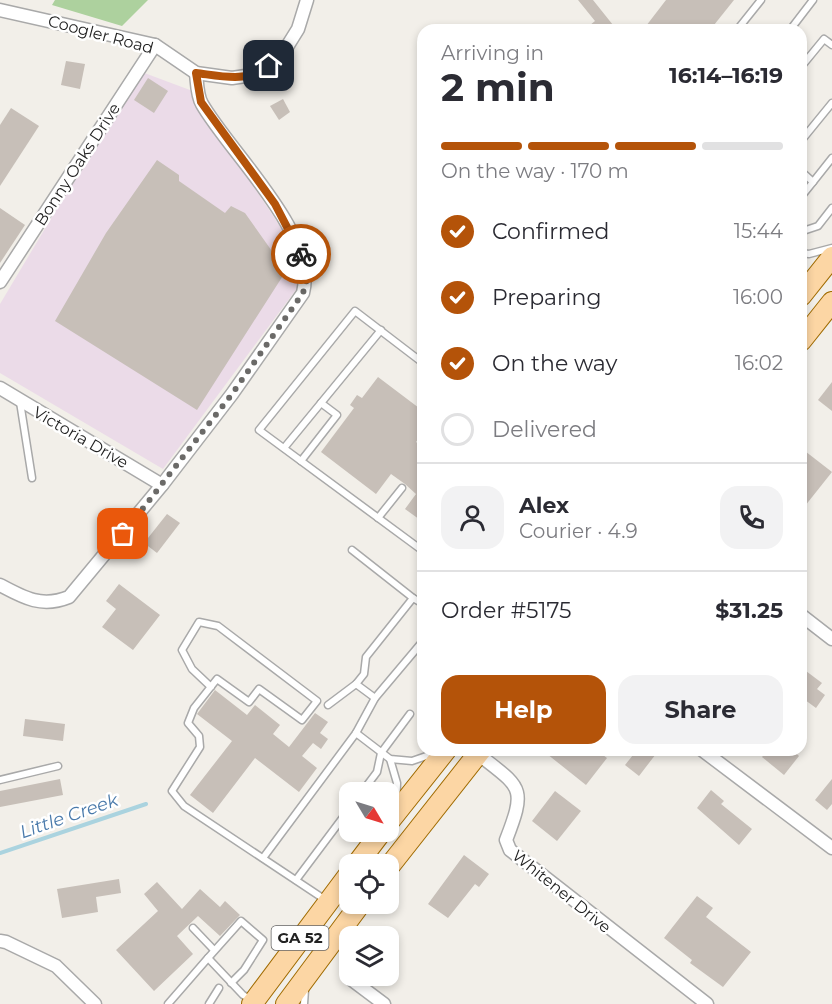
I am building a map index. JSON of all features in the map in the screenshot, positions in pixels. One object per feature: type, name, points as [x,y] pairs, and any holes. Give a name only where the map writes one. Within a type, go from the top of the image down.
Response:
[{"type":"main road","points":[[807,288],[832,257]]},
{"type":"main road","points":[[807,333],[832,302]]},
{"type":"main road","points":[[399,810],[441,756]]},
{"type":"main road","points":[[399,854],[477,756]]},
{"type":"main road","points":[[365,854],[374,842]]},
{"type":"main road","name":"GA 52","points":[[253,1003],[339,888]]},
{"type":"main road","name":"GA 52","points":[[285,1004],[352,914]]},
{"type":"street","points":[[0,585],[38,602],[55,603],[69,597],[162,485],[232,394],[303,293],[307,279],[304,260],[275,204],[201,102],[196,73],[232,78],[259,74],[280,58],[298,29],[307,0]]},
{"type":"street","name":"Coogler Road","points":[[0,10],[155,45],[196,73]]},
{"type":"street","name":"Bonny Oaks Drive","points":[[0,282],[155,45]]},
{"type":"street","name":"Victoria Drive","points":[[0,388],[162,485]]},
{"type":"street","points":[[807,620],[832,639]]},
{"type":"street","name":"Whitener Drive","points":[[484,756],[514,783],[519,793],[519,804],[506,840],[510,850],[707,1004]]},
{"type":"street","points":[[710,756],[832,848]]},
{"type":"street","points":[[0,941],[56,966],[95,1004]]},
{"type":"street","points":[[360,986],[384,1004]]},
{"type":"lane","points":[[742,24],[761,0]]},
{"type":"lane","points":[[795,24],[813,0]]},
{"type":"lane","points":[[807,60],[824,39],[832,45]]},
{"type":"lane","points":[[807,134],[832,103]]},
{"type":"lane","points":[[807,190],[832,158]]},
{"type":"lane","points":[[807,176],[813,182]]},
{"type":"lane","points":[[807,230],[818,226],[832,208]]},
{"type":"lane","points":[[807,254],[832,248]]},
{"type":"lane","points":[[417,358],[355,311],[259,430],[417,547]]},
{"type":"lane","points":[[284,448],[381,330]]},
{"type":"lane","points":[[20,402],[32,478]]},
{"type":"lane","points":[[301,461],[337,415],[321,403]]},
{"type":"lane","points":[[378,518],[402,488]]},
{"type":"lane","points":[[352,550],[417,600]]},
{"type":"lane","points":[[328,705],[356,684],[364,674],[366,657],[413,598]]},
{"type":"lane","points":[[211,687],[192,669],[182,650],[199,622],[218,626],[316,701],[302,720],[259,689],[249,702],[217,679],[211,687],[194,708],[188,723],[199,736],[200,747],[172,791],[184,806],[328,902]]},
{"type":"lane","points":[[263,858],[356,733],[375,698],[417,648]]},
{"type":"lane","points":[[356,684],[375,698]]},
{"type":"lane","points":[[370,782],[377,772],[381,753],[410,714]]},
{"type":"lane","points":[[356,733],[390,759],[412,761],[427,756]]},
{"type":"lane","points":[[390,759],[397,782]]},
{"type":"lane","points":[[0,780],[58,766]]},
{"type":"lane","points":[[296,880],[339,823]]},
{"type":"lane","points":[[168,1004],[241,921],[263,940],[243,970],[231,983]]},
{"type":"lane","points":[[193,928],[214,950]]},
{"type":"lane","points":[[208,958],[253,1003]]},
{"type":"lane","points":[[304,1004],[304,993],[310,969]]},
{"type":"lane","points":[[208,1004],[219,988]]},
{"type":"shaded area","points":[[139,71],[190,90],[295,249],[298,287],[163,469],[0,373],[0,304]]},
{"type":"green space","points":[[55,0],[148,0],[122,26],[52,5]]},
{"type":"building","points":[[578,0],[593,0],[612,24],[591,24],[595,21]]},
{"type":"building","points":[[666,0],[734,0],[715,24],[648,24]]},
{"type":"building","points":[[66,61],[85,64],[80,89],[61,85]]},
{"type":"building","points":[[148,78],[168,91],[154,113],[134,100]]},
{"type":"building","points":[[283,99],[290,112],[279,120],[270,106]]},
{"type":"building","points":[[11,108],[39,126],[0,186],[0,125]]},
{"type":"building","points":[[157,160],[179,175],[179,181],[225,213],[231,206],[245,213],[286,271],[197,410],[55,321],[106,233]]},
{"type":"building","points":[[0,208],[25,225],[0,263]]},
{"type":"building","points":[[378,377],[417,406],[417,518],[405,509],[416,494],[391,474],[376,494],[321,452],[354,408],[350,405],[357,395],[362,398]]},
{"type":"building","points":[[832,382],[832,411],[818,400]]},
{"type":"building","points":[[807,453],[832,472],[807,503]]},
{"type":"building","points":[[167,514],[180,523],[157,553],[144,543]]},
{"type":"building","points":[[119,584],[160,615],[133,650],[102,627],[116,609],[106,601]]},
{"type":"building","points":[[807,672],[822,683],[817,689],[825,695],[816,708],[807,701]]},
{"type":"building","points":[[215,690],[247,715],[255,705],[280,725],[273,734],[289,747],[315,713],[328,722],[320,733],[328,739],[321,749],[313,743],[302,756],[317,768],[299,792],[255,758],[213,813],[190,795],[232,741],[197,714]]},
{"type":"building","points":[[25,719],[65,724],[63,741],[23,736]]},
{"type":"building","points":[[550,756],[604,756],[607,758],[586,785]]},
{"type":"building","points":[[632,756],[654,756],[639,776],[625,765]]},
{"type":"building","points":[[763,756],[799,756],[784,775]]},
{"type":"building","points":[[60,779],[63,795],[0,807],[0,791]]},
{"type":"building","points":[[832,779],[832,804],[827,810],[815,800]]},
{"type":"building","points":[[711,790],[724,801],[721,804],[752,829],[739,845],[697,808]]},
{"type":"building","points":[[555,791],[581,811],[557,841],[532,821]]},
{"type":"building","points":[[464,855],[489,874],[479,887],[475,884],[448,918],[428,904]]},
{"type":"building","points":[[119,879],[121,893],[96,897],[98,912],[62,918],[57,889]]},
{"type":"building","points":[[157,882],[182,909],[200,889],[220,907],[225,901],[240,915],[220,936],[198,916],[177,936],[193,954],[154,991],[116,950],[158,911],[144,894]]},
{"type":"building","points":[[697,896],[713,908],[706,917],[751,952],[723,987],[690,963],[692,960],[664,938]]},
{"type":"waterway","name":"Little Creek","points":[[0,853],[146,804]]},
{"type":"way so far","points":[[123,534],[232,394],[303,293],[307,279],[301,254]]},
{"type":"route","points":[[269,66],[259,74],[232,78],[196,73],[201,102],[275,204],[301,254]]}]
